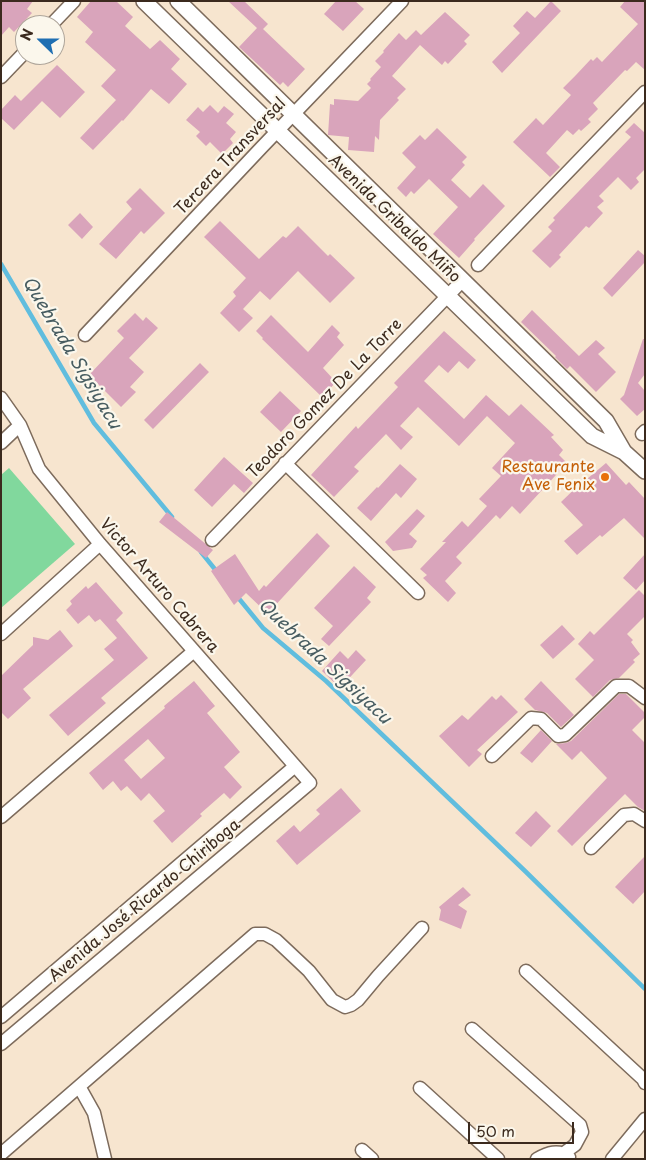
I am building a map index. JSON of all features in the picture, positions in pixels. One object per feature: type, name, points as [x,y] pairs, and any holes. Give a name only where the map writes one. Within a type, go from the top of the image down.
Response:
[{"type":"street","points":[[61,15],[74,1]]},
{"type":"street","name":"Avenida Gribaldo Miño","points":[[144,1],[592,436],[624,452],[645,471]]},
{"type":"street","name":"Avenida Gribaldo Miño","points":[[178,1],[606,422],[624,452]]},
{"type":"street","name":"Tercera Transversal","points":[[84,336],[402,1]]},
{"type":"street","points":[[1,77],[15,62]]},
{"type":"street","points":[[478,264],[645,92]]},
{"type":"street","name":"Teodoro Gomez De La Torre","points":[[212,540],[462,281]]},
{"type":"street","name":"Victor Arturo Cabrera","points":[[1,398],[20,425],[39,469],[100,544],[310,783]]},
{"type":"street","points":[[1,443],[20,425]]},
{"type":"street","points":[[285,463],[418,593]]},
{"type":"street","points":[[1,634],[100,544]]},
{"type":"street","points":[[1,817],[194,651]]},
{"type":"street","points":[[492,756],[531,718],[541,719],[558,736],[565,735],[616,686],[629,686],[645,698]]},
{"type":"street","name":"Avenida José Ricardo Chiriboga","points":[[1,1018],[294,767]]},
{"type":"street","name":"Avenida José Ricardo Chiriboga","points":[[1,1044],[310,783]]},
{"type":"street","points":[[591,848],[624,815],[634,814],[645,821]]},
{"type":"street","points":[[1,1154],[80,1088],[255,934],[265,934],[276,940],[309,971],[332,1000],[345,1007],[351,1006],[358,1000],[422,928]]},
{"type":"street","points":[[526,971],[625,1062],[645,1083]]},
{"type":"street","points":[[41,983],[55,998]]},
{"type":"street","points":[[472,1029],[580,1124],[582,1132],[567,1156],[549,1152],[536,1159]]},
{"type":"street","points":[[80,1088],[94,1113],[105,1159]]},
{"type":"street","points":[[420,1088],[498,1159]]},
{"type":"street","points":[[612,1159],[645,1119]]},
{"type":"street","points":[[362,1150],[372,1159]]},
{"type":"green space","points":[[9,468],[75,544],[1,608],[1,475]]},
{"type":"building","points":[[1,1],[33,1],[27,9],[32,13],[30,15],[15,15],[15,31],[9,27],[1,36]]},
{"type":"building","points":[[91,1],[116,1],[133,17],[125,26],[150,49],[160,40],[180,59],[171,69],[187,84],[169,104],[151,89],[123,121],[93,150],[80,138],[116,100],[101,86],[116,70],[85,42],[93,32],[77,17]]},
{"type":"building","points":[[228,1],[244,1],[268,24],[263,29],[305,69],[288,87],[283,82],[280,85],[239,47],[257,28]]},
{"type":"building","points":[[336,1],[355,1],[364,9],[343,31],[324,14]]},
{"type":"building","points":[[551,1],[561,11],[502,73],[492,62],[520,33],[513,26],[527,11],[535,18]]},
{"type":"building","points":[[625,1],[645,1],[645,70],[636,62],[627,71],[625,70],[593,103],[598,109],[588,119],[591,122],[573,135],[567,130],[546,153],[560,167],[550,177],[513,142],[536,118],[543,125],[571,95],[563,88],[591,59],[593,61],[597,57],[602,62],[638,24],[620,7]]},
{"type":"building","points":[[445,12],[470,35],[464,41],[467,44],[448,64],[445,61],[442,65],[420,45],[392,76],[406,89],[397,98],[399,100],[380,120],[379,140],[375,136],[374,152],[348,150],[349,137],[328,135],[330,104],[334,105],[334,99],[358,101],[371,88],[367,84],[381,67],[375,61],[399,33],[406,40],[416,30],[421,35]]},
{"type":"building","points":[[57,65],[85,92],[60,118],[42,101],[14,130],[1,118],[1,110],[15,95],[21,101]]},
{"type":"building","points":[[210,105],[218,113],[224,106],[234,114],[226,123],[236,132],[230,139],[233,143],[222,154],[210,142],[206,146],[196,136],[200,132],[186,120],[198,107],[203,112]]},
{"type":"building","points":[[634,123],[645,133],[645,169],[636,178],[639,182],[631,190],[618,177],[599,196],[604,201],[597,207],[603,213],[589,228],[586,226],[559,255],[561,257],[550,268],[532,251],[552,231],[548,227],[555,220],[553,218],[631,137],[625,132]]},
{"type":"building","points":[[437,128],[467,157],[462,162],[465,165],[451,180],[470,198],[483,184],[505,206],[459,258],[433,234],[458,207],[429,179],[414,194],[411,191],[406,197],[397,188],[416,167],[402,153],[420,135],[425,140]]},
{"type":"building","points":[[140,188],[165,213],[144,234],[141,231],[116,259],[99,244],[132,209],[126,202]]},
{"type":"building","points":[[80,213],[93,227],[82,239],[68,225]]},
{"type":"building","points":[[220,221],[259,259],[283,236],[286,238],[298,226],[328,256],[330,254],[355,278],[330,303],[298,271],[270,300],[260,291],[243,309],[253,318],[239,332],[220,313],[236,296],[233,292],[246,278],[204,237]]},
{"type":"building","points":[[638,250],[645,256],[645,262],[612,297],[603,288]]},
{"type":"building","points":[[532,310],[579,356],[596,340],[605,348],[598,354],[616,372],[596,392],[570,366],[567,369],[521,322]]},
{"type":"building","points":[[135,313],[143,321],[146,317],[158,328],[129,358],[144,372],[130,387],[136,392],[121,407],[89,375],[124,338],[117,331]]},
{"type":"building","points":[[271,315],[308,352],[332,325],[340,333],[337,337],[344,345],[323,368],[336,382],[322,397],[256,331]]},
{"type":"building","points":[[444,331],[476,360],[468,369],[459,361],[448,373],[439,365],[424,381],[464,419],[486,395],[509,416],[521,404],[554,435],[551,437],[563,450],[559,455],[567,463],[520,514],[512,506],[500,519],[496,515],[456,557],[462,563],[445,581],[456,593],[448,602],[423,578],[427,575],[420,569],[446,542],[442,542],[462,521],[468,527],[487,506],[479,499],[501,476],[492,468],[515,443],[487,416],[459,446],[418,407],[400,426],[413,437],[401,450],[386,434],[354,467],[359,471],[334,497],[311,475],[356,426],[358,429],[398,387],[394,383]]},
{"type":"building","points":[[643,339],[645,339],[645,374],[638,383],[645,391],[645,409],[637,416],[620,399],[624,395]]},
{"type":"building","points":[[200,363],[209,372],[153,429],[144,420]]},
{"type":"building","points":[[280,391],[301,411],[281,432],[260,412]]},
{"type":"building","points":[[224,457],[253,483],[244,493],[234,484],[212,507],[194,490]]},
{"type":"building","points":[[606,463],[626,485],[629,482],[645,499],[645,539],[624,518],[577,555],[564,541],[583,525],[561,502],[586,478]]},
{"type":"building","points":[[400,464],[417,479],[401,498],[396,493],[371,521],[357,508]]},
{"type":"building","points":[[417,509],[425,516],[409,534],[417,541],[412,548],[393,551],[385,542]]},
{"type":"building","points":[[167,512],[213,550],[206,558],[159,522]]},
{"type":"building","points":[[317,533],[330,546],[271,610],[272,613],[269,615],[246,593],[234,605],[211,571],[235,554],[259,591],[264,585],[266,587]]},
{"type":"building","points":[[645,554],[645,580],[636,590],[623,578]]},
{"type":"building","points":[[354,566],[376,587],[367,598],[371,602],[329,646],[321,639],[333,626],[314,608]]},
{"type":"building","points":[[96,582],[123,613],[116,620],[148,658],[101,698],[106,703],[68,736],[49,715],[114,660],[104,649],[117,638],[100,619],[95,622],[89,615],[78,624],[66,610],[72,604],[70,601],[86,586],[88,589]]},
{"type":"building","points":[[639,590],[645,596],[645,616],[627,634],[633,640],[631,642],[640,654],[633,660],[635,662],[619,678],[610,680],[593,697],[575,679],[594,660],[578,644],[590,631],[594,635]]},
{"type":"building","points":[[562,625],[575,639],[553,659],[540,645]]},
{"type":"building","points":[[60,630],[73,646],[23,689],[31,698],[8,719],[1,712],[1,676],[33,645],[33,637],[48,640]]},
{"type":"building","points":[[356,650],[366,660],[340,688],[322,671],[340,651],[348,659]]},
{"type":"building","points":[[194,681],[215,706],[207,713],[240,752],[224,767],[242,787],[230,799],[224,793],[172,843],[153,821],[165,811],[149,793],[141,801],[127,786],[121,791],[113,781],[103,790],[89,773],[165,708],[164,706]],"holes":[[[148,739],[165,758],[141,779],[124,760]]]},
{"type":"building","points":[[541,681],[574,715],[561,727],[547,713],[535,710],[524,699]]},
{"type":"building","points":[[619,694],[626,694],[645,713],[645,717],[632,730],[645,743],[645,811],[625,794],[572,846],[557,831],[607,778],[581,751],[572,760],[556,744],[571,741]]},
{"type":"building","points":[[501,695],[518,712],[477,750],[482,754],[469,767],[439,736],[462,715],[468,720],[492,696],[496,700]]},
{"type":"building","points":[[541,730],[552,741],[532,763],[520,753]]},
{"type":"building","points":[[341,788],[361,811],[297,865],[276,841],[294,825],[300,832],[320,814],[316,810]]},
{"type":"building","points":[[536,811],[551,826],[531,847],[515,833]]},
{"type":"building","points":[[645,856],[645,891],[633,904],[615,887]]},
{"type":"building","points":[[463,887],[471,895],[458,905],[467,911],[461,929],[439,920],[441,910],[439,907]]},
{"type":"waterway","name":"Quebrada Sigsiyacu","points":[[1,264],[94,423],[172,517]]},
{"type":"waterway","name":"Quebrada Sigsiyacu","points":[[201,552],[218,573]]},
{"type":"waterway","name":"Quebrada Sigsiyacu","points":[[236,595],[263,628],[326,681],[525,871],[645,989]]},
{"type":"place","name":"Restaurante Ave Fenix","points":[[605,477]]}]
